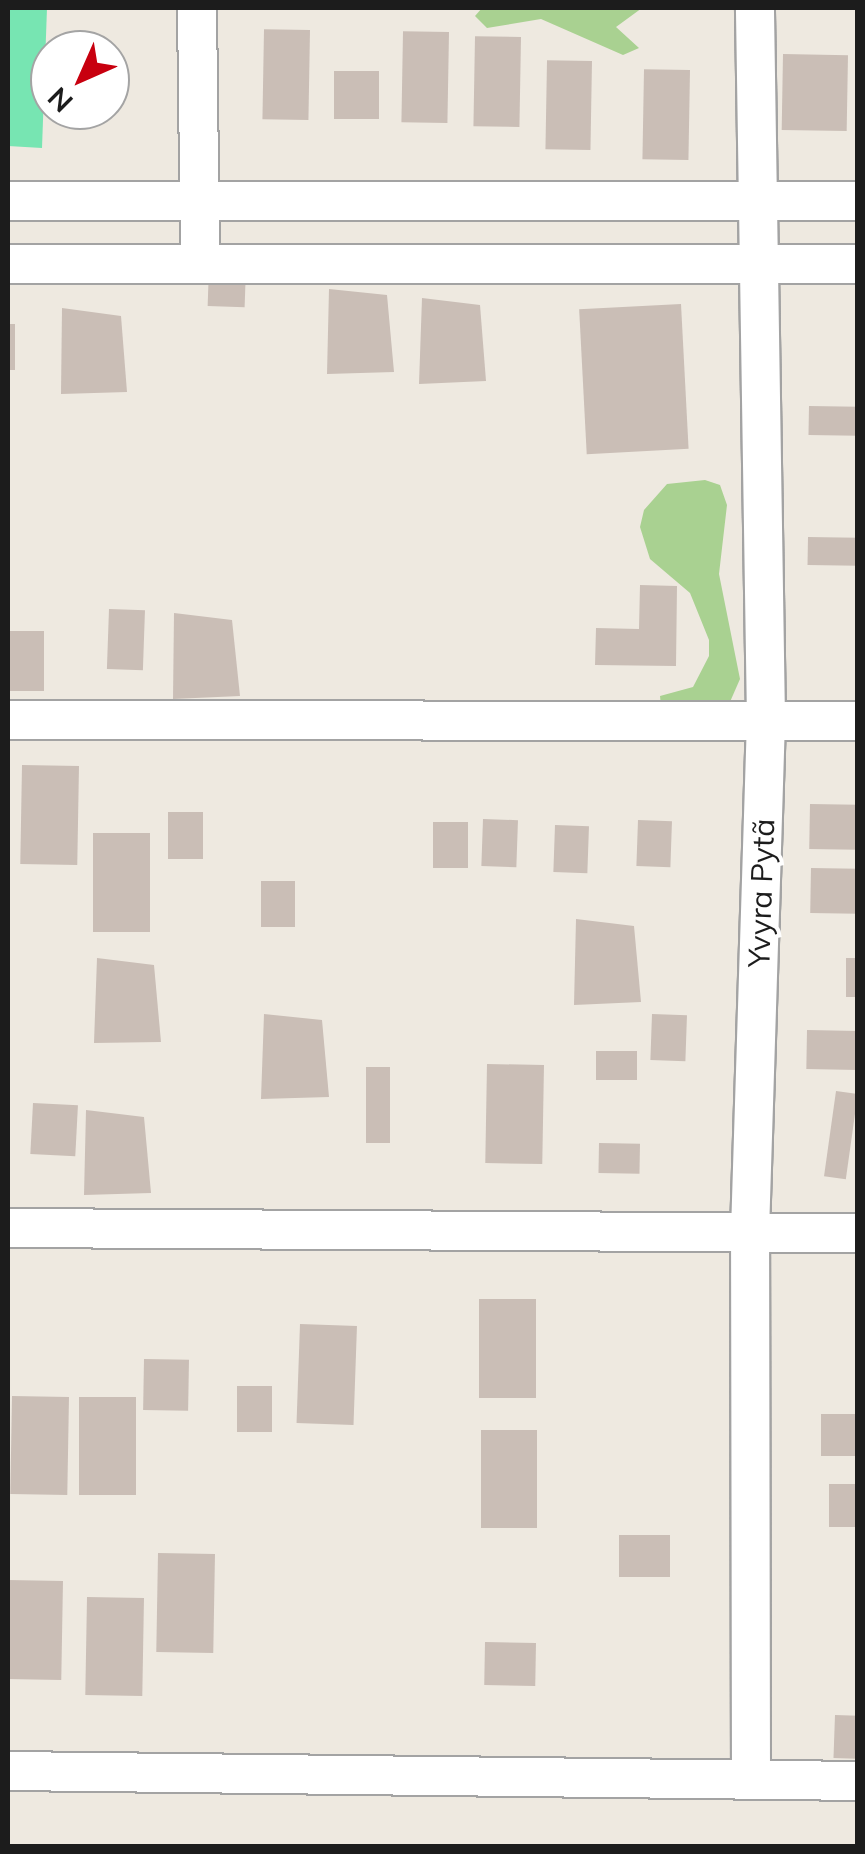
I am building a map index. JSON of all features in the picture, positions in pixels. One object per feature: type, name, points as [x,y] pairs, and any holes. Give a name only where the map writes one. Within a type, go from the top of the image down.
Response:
[{"type":"street","points":[[197,8],[200,264]]},
{"type":"street","name":"Yvyra Pytã","points":[[751,1779],[750,1232],[766,720],[755,8]]},
{"type":"street","points":[[8,201],[858,201]]},
{"type":"street","points":[[8,264],[858,264]]},
{"type":"street","points":[[8,720],[858,721]]},
{"type":"street","points":[[8,1228],[858,1233]]},
{"type":"street","points":[[8,1771],[858,1780]]},
{"type":"green space","points":[[8,8],[47,8],[46,30],[30,30],[30,130],[43,130],[42,148],[8,146]]},
{"type":"green space","points":[[482,8],[642,8],[616,27],[639,48],[623,55],[541,19],[487,28],[475,16]]},
{"type":"green space","points":[[705,480],[720,485],[727,505],[719,574],[740,679],[726,711],[661,706],[660,696],[693,687],[709,656],[709,640],[690,593],[650,559],[640,527],[644,510],[667,484]]},
{"type":"building","points":[[264,29],[310,30],[308,120],[262,119]]},
{"type":"building","points":[[403,31],[449,32],[447,123],[401,122]]},
{"type":"building","points":[[475,36],[521,37],[519,127],[473,126]]},
{"type":"building","points":[[783,54],[848,55],[847,131],[782,130]]},
{"type":"building","points":[[547,60],[592,61],[590,150],[545,149]]},
{"type":"building","points":[[644,69],[690,70],[688,160],[642,159]]},
{"type":"building","points":[[334,71],[379,71],[379,119],[334,119]]},
{"type":"building","points":[[209,267],[246,268],[245,307],[208,306]]},
{"type":"building","points":[[329,289],[387,295],[394,372],[327,374]]},
{"type":"building","points":[[422,298],[480,305],[486,381],[419,384]]},
{"type":"building","points":[[681,304],[689,449],[587,454],[579,309]]},
{"type":"building","points":[[62,308],[121,316],[127,392],[61,394]]},
{"type":"building","points":[[8,324],[15,324],[15,370],[8,370]]},
{"type":"building","points":[[809,406],[858,407],[857,436],[808,435]]},
{"type":"building","points":[[808,537],[858,538],[858,566],[808,565]]},
{"type":"building","points":[[640,585],[677,586],[676,666],[595,665],[596,628],[639,629]]},
{"type":"building","points":[[109,609],[145,610],[143,670],[107,669]]},
{"type":"building","points":[[174,613],[232,620],[240,696],[173,699]]},
{"type":"building","points":[[9,631],[44,631],[44,691],[9,691]]},
{"type":"building","points":[[22,765],[79,766],[77,865],[20,864]]},
{"type":"building","points":[[810,804],[858,805],[857,850],[809,849]]},
{"type":"building","points":[[168,812],[203,812],[203,859],[168,859]]},
{"type":"building","points":[[483,819],[518,820],[516,867],[481,866]]},
{"type":"building","points":[[638,820],[672,821],[670,867],[636,866]]},
{"type":"building","points":[[433,822],[468,822],[468,868],[433,868]]},
{"type":"building","points":[[555,825],[589,826],[587,873],[553,872]]},
{"type":"building","points":[[93,833],[150,833],[150,932],[93,932]]},
{"type":"building","points":[[811,868],[858,869],[857,914],[810,913]]},
{"type":"building","points":[[261,881],[295,881],[295,927],[261,927]]},
{"type":"building","points":[[576,919],[634,926],[641,1002],[574,1005]]},
{"type":"building","points":[[97,958],[154,965],[161,1042],[94,1043]]},
{"type":"building","points":[[846,958],[858,958],[858,997],[846,997]]},
{"type":"building","points":[[264,1014],[322,1020],[329,1097],[261,1099]]},
{"type":"building","points":[[652,1014],[687,1015],[685,1061],[650,1060]]},
{"type":"building","points":[[807,1030],[858,1031],[857,1070],[806,1069]]},
{"type":"building","points":[[596,1051],[637,1051],[637,1080],[596,1080]]},
{"type":"building","points":[[487,1064],[544,1065],[542,1164],[485,1163]]},
{"type":"building","points":[[366,1067],[390,1067],[390,1143],[366,1143]]},
{"type":"building","points":[[836,1091],[858,1094],[846,1179],[824,1176]]},
{"type":"building","points":[[33,1103],[78,1105],[75,1156],[30,1154]]},
{"type":"building","points":[[86,1110],[144,1117],[151,1193],[84,1195]]},
{"type":"building","points":[[599,1143],[640,1144],[639,1174],[598,1173]]},
{"type":"building","points":[[479,1299],[536,1299],[536,1398],[479,1398]]},
{"type":"building","points":[[300,1324],[357,1326],[354,1425],[297,1423]]},
{"type":"building","points":[[144,1359],[189,1360],[188,1411],[143,1410]]},
{"type":"building","points":[[237,1386],[272,1386],[272,1432],[237,1432]]},
{"type":"building","points":[[12,1396],[69,1397],[67,1495],[10,1494]]},
{"type":"building","points":[[79,1397],[136,1397],[136,1495],[79,1495]]},
{"type":"building","points":[[821,1414],[858,1414],[858,1456],[821,1456]]},
{"type":"building","points":[[481,1430],[537,1430],[537,1528],[481,1528]]},
{"type":"building","points":[[829,1484],[858,1484],[858,1527],[829,1527]]},
{"type":"building","points":[[619,1535],[670,1535],[670,1577],[619,1577]]},
{"type":"building","points":[[158,1553],[215,1554],[213,1653],[156,1652]]},
{"type":"building","points":[[8,1580],[63,1581],[61,1680],[8,1679]]},
{"type":"building","points":[[87,1597],[144,1598],[142,1696],[85,1695]]},
{"type":"building","points":[[485,1642],[536,1643],[535,1686],[484,1685]]},
{"type":"building","points":[[835,1715],[858,1716],[856,1759],[833,1758]]}]
